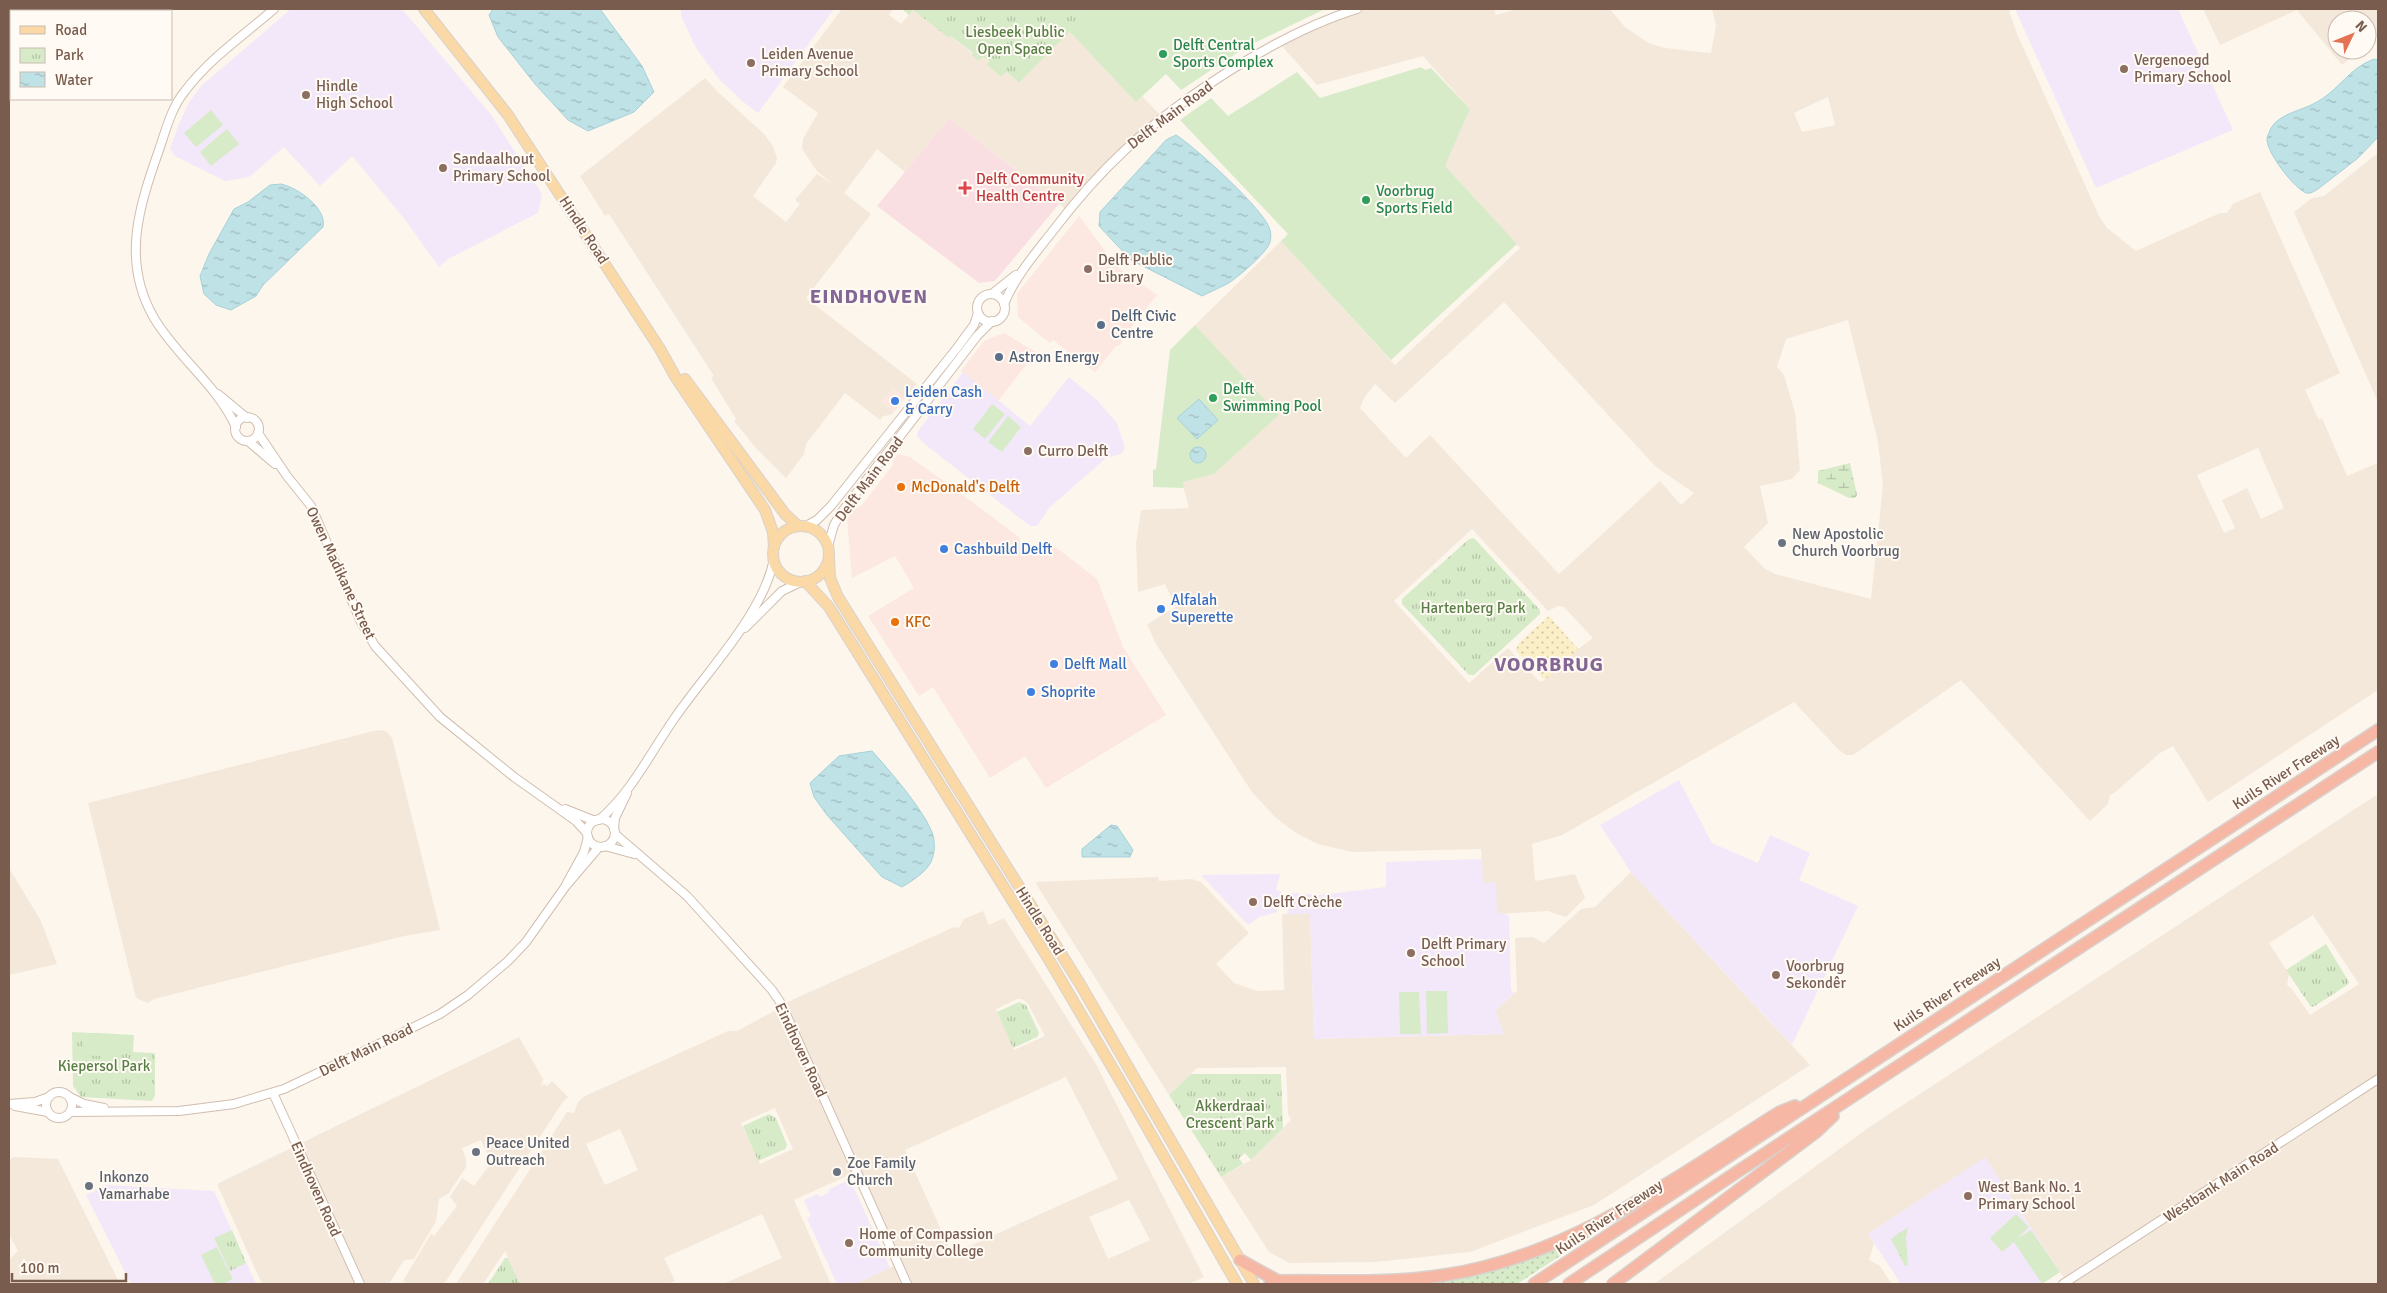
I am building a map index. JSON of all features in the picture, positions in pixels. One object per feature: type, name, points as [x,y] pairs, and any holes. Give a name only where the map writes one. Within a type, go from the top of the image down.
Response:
[{"type":"highway","name":"Kuils River Freeway","points":[[1534,1284],[2378,730]]},
{"type":"highway","points":[[1569,1284],[2378,752]]},
{"type":"highway","points":[[1240,1260],[1274,1283],[1412,1280],[1468,1271],[1514,1259],[1558,1242],[1606,1218],[1654,1191],[1780,1112],[1824,1093]]},
{"type":"highway","points":[[1613,1284],[1816,1132],[1850,1098]]},
{"type":"main road","name":"Hindle Road","points":[[419,9],[449,42]]},
{"type":"main road","name":"Hindle Road","points":[[424,9],[508,115],[660,349],[676,378],[765,510],[773,532],[774,547]]},
{"type":"main road","name":"Hindle Road","points":[[660,349],[714,417],[785,514],[802,526]]},
{"type":"main road","points":[[802,526],[820,533],[828,546],[829,559],[822,572],[814,578],[803,582],[794,580],[781,573],[774,559],[774,547],[783,533],[802,526]]},
{"type":"main road","name":"Hindle Road","points":[[829,559],[830,578],[838,597],[1080,984],[1254,1284]]},
{"type":"main road","name":"Hindle Road","points":[[803,582],[829,607],[1048,958],[1237,1284]]},
{"type":"street","points":[[214,392],[247,418],[257,423],[258,433],[255,439],[248,441],[239,438],[236,427],[214,392],[165,334],[148,307],[136,270],[135,234],[140,207],[155,160],[169,120],[183,93],[202,71],[274,9]]},
{"type":"street","name":"Delft Main Road","points":[[1004,304],[1022,270],[1101,173],[1153,126],[1200,91],[1278,42],[1356,9]]},
{"type":"street","name":"Delft Main Road","points":[[992,294],[1022,270]]},
{"type":"street","points":[[992,294],[1004,304],[1002,316],[992,322],[985,320],[978,313],[977,308],[979,300],[984,296],[992,294]]},
{"type":"street","name":"Delft Main Road","points":[[802,526],[817,520],[831,506],[957,348],[974,325],[978,313]]},
{"type":"street","name":"Delft Main Road","points":[[828,546],[834,525],[841,513],[977,336],[992,322]]},
{"type":"street","points":[[236,427],[241,420],[247,418]]},
{"type":"street","name":"Owen Madikane Street","points":[[258,433],[287,476],[311,506],[361,622],[375,646],[440,717],[520,782],[556,806],[588,835]]},
{"type":"street","name":"Owen Madikane Street","points":[[248,441],[287,476]]},
{"type":"street","points":[[634,778],[615,818],[612,841],[602,846],[592,843],[588,835],[588,828],[634,778],[674,718],[738,634],[768,581],[774,559]]},
{"type":"street","points":[[738,634],[782,591],[803,582]]},
{"type":"street","name":"Owen Madikane Street","points":[[556,806],[597,820]]},
{"type":"street","points":[[597,820],[608,822],[614,832]]},
{"type":"street","name":"Eindhoven Road","points":[[614,832],[638,856],[687,896],[757,971],[780,1002],[908,1284]]},
{"type":"street","name":"Delft Main Road","points":[[565,887],[570,874],[584,852],[588,835]]},
{"type":"street","name":"Delft Main Road","points":[[70,1112],[201,1109],[234,1104],[273,1093],[406,1031],[468,995],[502,967],[526,942],[565,887],[602,846]]},
{"type":"street","name":"Eindhoven Road","points":[[602,846],[638,856]]},
{"type":"street","name":"Westbank Main Road","points":[[2063,1284],[2378,1079]]},
{"type":"street","points":[[60,1092],[70,1097],[72,1105],[70,1112],[59,1118],[52,1116],[48,1112],[9,1104],[34,1102],[60,1092]]},
{"type":"street","name":"Eindhoven Road","points":[[273,1093],[360,1284]]},
{"type":"street","points":[[48,1097],[46,1104],[48,1112]]},
{"type":"street","name":"Delft Main Road","points":[[70,1097],[84,1104],[115,1110]]},
{"type":"shaded area","name":"Hindle High School","points":[[291,9],[402,9],[492,116],[542,194],[538,213],[448,259],[439,267],[403,217],[352,156],[320,186],[284,147],[249,177],[225,181],[175,156],[170,149],[177,129],[188,104],[201,86]]},
{"type":"shaded area","name":"Leiden Avenue Primary School","points":[[681,9],[834,9],[758,113],[742,101],[718,78],[696,48],[681,16]]},
{"type":"shaded area","points":[[842,9],[893,9],[889,15],[901,24],[913,10],[949,38],[951,36],[978,60],[983,57],[989,62],[987,65],[1001,77],[1007,72],[1019,83],[1069,31],[1136,101],[1142,96],[1162,117],[1067,210],[949,118],[905,172],[877,149],[844,193],[871,214],[806,298],[917,384],[905,398],[893,388],[882,402],[894,412],[891,415],[883,416],[880,420],[845,393],[806,444],[804,454],[786,478],[755,447],[734,421],[736,419],[711,378],[714,376],[609,214],[605,216],[580,176],[705,78],[765,135],[773,146],[777,158],[776,163],[753,196],[786,222],[800,204],[795,200],[817,174],[833,184],[817,171],[802,149],[803,139],[818,113],[783,87]]},
{"type":"shaded area","points":[[1358,9],[1494,9],[1496,15],[1516,9],[1610,9],[1625,27],[1648,43],[1665,48],[1711,53],[1716,26],[1712,9],[2015,9],[2009,11],[2018,36],[2099,216],[2107,228],[2136,251],[2220,213],[2227,213],[2233,204],[2260,192],[2340,373],[2305,390],[2319,420],[2322,418],[2347,476],[2378,463],[2378,690],[2208,802],[2173,746],[2160,753],[2110,795],[2108,804],[2090,821],[1961,680],[1853,755],[1846,755],[1839,750],[1794,702],[1562,835],[1532,844],[1535,881],[1575,874],[1585,898],[1566,917],[1548,911],[1497,914],[1483,883],[1481,849],[1352,852],[1318,844],[1296,833],[1276,818],[1252,792],[1156,644],[1147,624],[1176,607],[1165,584],[1138,592],[1136,543],[1141,510],[1189,508],[1182,482],[1214,474],[1278,415],[1195,325],[1281,241],[1395,365],[1520,248],[1445,166],[1470,109],[1423,56],[1317,85],[1278,42]],"holes":[[[1828,97],[1835,125],[1802,132],[1794,113]],[[1504,302],[1656,467],[1694,493],[1681,505],[1660,481],[1559,574],[1430,435],[1406,458],[1360,408],[1364,398],[1375,384],[1395,403]],[[1848,320],[1878,442],[1883,486],[1871,599],[1775,574],[1764,568],[1744,547],[1768,523],[1760,486],[1792,479],[1800,470],[1795,413],[1784,375],[1777,367],[1786,339]],[[2258,448],[2284,508],[2261,519],[2247,488],[2222,500],[2235,528],[2224,533],[2197,475]],[[1472,529],[1548,611],[1558,606],[1564,607],[1593,638],[1565,659],[1545,680],[1540,682],[1508,648],[1469,683],[1394,601]]]},
{"type":"shaded area","name":"Vergenoegd Primary School","points":[[2015,9],[2178,9],[2233,130],[2096,188]]},
{"type":"shaded area","points":[[2203,9],[2378,9],[2377,37],[2377,10],[2327,10],[2327,47],[2297,10],[2220,45]]},
{"type":"shaded area","points":[[2338,60],[2348,60],[2342,65]]},
{"type":"shaded area","name":"Delft Community Health Centre","points":[[949,118],[1059,204],[995,281],[979,283],[877,206]]},
{"type":"shaded area","points":[[2378,153],[2378,402],[2294,212],[2312,198],[2324,196]]},
{"type":"shaded area","points":[[1079,216],[1117,267],[1157,295],[1123,337],[1121,344],[1115,347],[1095,372],[1053,340],[1050,343],[1018,317],[1017,294]]},
{"type":"shaded area","points":[[1004,333],[1036,352],[998,401],[961,371],[984,341]]},
{"type":"shaded area","name":"Curro Delft","points":[[963,372],[1030,426],[1069,377],[1097,400],[1117,423],[1125,448],[1121,454],[1106,458],[1049,508],[1037,526],[1030,526],[927,446],[917,436],[918,431]]},
{"type":"shaded area","points":[[893,388],[905,398],[894,412],[881,402]]},
{"type":"shaded area","points":[[898,454],[910,457],[1020,538],[1020,546],[1031,555],[1034,552],[1038,555],[1049,542],[1097,579],[1123,647],[1166,715],[1046,788],[1025,756],[990,778],[933,687],[919,696],[868,616],[914,588],[895,556],[852,578],[847,519],[855,509],[862,505],[893,465],[893,460]]},
{"type":"shaded area","points":[[378,730],[386,731],[392,738],[440,930],[404,936],[154,999],[148,1003],[136,998],[88,803]]},
{"type":"shaded area","name":"Voorbrug Sekondêr","points":[[1679,780],[1712,843],[1758,863],[1770,835],[1810,853],[1799,880],[1858,906],[1792,1045],[1631,872],[1600,825]]},
{"type":"shaded area","points":[[2378,794],[2378,1284],[2062,1284],[2066,1281],[1985,1158],[1868,1234],[1874,1243],[1869,1260],[1879,1265],[1892,1284],[1654,1284],[1871,1126]],"holes":[[[2313,915],[2359,984],[2310,1015],[2292,989],[2287,985],[2289,974],[2269,943]]]},
{"type":"shaded area","name":"Delft Primary School","points":[[1482,859],[1483,883],[1496,882],[1497,913],[1506,914],[1509,917],[1511,989],[1514,993],[1495,1011],[1504,1034],[1314,1039],[1310,914],[1287,914],[1292,893],[1319,895],[1386,887],[1386,862]]},
{"type":"shaded area","points":[[9,868],[41,921],[57,964],[9,975]]},
{"type":"shaded area","points":[[1631,872],[1810,1065],[1594,1205],[1470,1252],[1375,1262],[1289,1263],[1269,1252],[1221,1177],[1251,1160],[1291,1120],[1288,1114],[1286,1067],[1197,1068],[1169,1095],[1035,882],[1158,877],[1159,881],[1192,879],[1201,882],[1249,933],[1216,964],[1234,983],[1257,991],[1284,990],[1282,914],[1310,914],[1314,1039],[1504,1034],[1495,1011],[1517,991],[1515,938],[1533,937],[1544,943],[1581,909],[1595,907]]},
{"type":"shaded area","name":"Delft Crèche","points":[[1280,874],[1276,890],[1282,892],[1277,912],[1259,917],[1250,924],[1246,923],[1201,875]]},
{"type":"shaded area","points":[[983,911],[989,925],[1004,918],[1097,1066],[1204,1277],[1189,1284],[855,1284],[898,1264],[856,1172],[794,1200],[831,1284],[723,1284],[782,1258],[762,1214],[664,1258],[675,1281],[668,1284],[520,1284],[505,1251],[483,1284],[456,1284],[567,1112],[574,1113],[578,1102],[585,1096],[728,1031],[737,1031],[782,1007],[781,1005],[954,927],[959,928],[964,919]],"holes":[[[1017,999],[1022,999],[1028,1004],[1045,1036],[1014,1050],[996,1009]],[[1066,1077],[1118,1179],[952,1254],[905,1150]],[[775,1108],[793,1149],[760,1164],[741,1123]],[[620,1129],[638,1170],[605,1185],[586,1144]],[[1129,1200],[1150,1240],[1108,1259],[1089,1217]]]},
{"type":"shaded area","points":[[519,1037],[543,1079],[541,1086],[544,1084],[547,1086],[552,1081],[568,1097],[562,1103],[444,1284],[407,1284],[403,1281],[431,1234],[434,1236],[457,1206],[450,1197],[462,1178],[474,1186],[494,1159],[487,1153],[481,1140],[462,1148],[466,1159],[466,1167],[448,1194],[439,1199],[436,1221],[414,1259],[404,1260],[389,1284],[262,1284],[217,1184]]},
{"type":"shaded area","points":[[14,1157],[58,1159],[120,1284],[9,1284],[9,1260],[18,1251],[9,1234],[9,1160]]},
{"type":"shaded area","name":"West Bank No. 1 Primary School","points":[[1985,1157],[2060,1272],[2041,1284],[1901,1284],[1868,1234]]},
{"type":"shaded area","name":"Home of Compassion Community College","points":[[846,1181],[854,1188],[890,1268],[855,1284],[837,1284],[807,1218],[811,1216],[804,1200],[817,1194],[820,1197],[828,1193],[830,1189]]},
{"type":"shaded area","points":[[107,1185],[214,1191],[256,1284],[131,1284],[86,1195]]},
{"type":"green space","name":"Liesbeek Public Open Space","points":[[902,9],[1074,9],[1082,19],[1019,83],[1007,72],[1001,77],[987,65],[989,61],[983,57],[978,61],[972,55],[973,53],[951,36],[949,38],[913,10],[909,15]]},
{"type":"green space","name":"Delft Central Sports Complex","points":[[1074,9],[1325,9],[1246,47],[1181,90],[1166,74],[1136,102],[1069,31],[1081,19]]},
{"type":"green space","name":"Voorbrug Sports Field","points":[[1421,67],[1425,70],[1431,68],[1470,109],[1445,166],[1517,244],[1391,360],[1281,241],[1288,234],[1180,120],[1211,98],[1228,116],[1297,72],[1320,98]]},
{"type":"green space","points":[[211,110],[223,125],[196,147],[184,133]]},
{"type":"green space","points":[[227,129],[239,144],[211,166],[200,152]]},
{"type":"green space","name":"Delft Swimming Pool","points":[[1195,325],[1279,415],[1214,474],[1183,482],[1184,488],[1153,487],[1153,470],[1156,469],[1170,350]]},
{"type":"green space","points":[[992,404],[1005,414],[985,439],[973,429]]},
{"type":"green space","points":[[1008,416],[1021,427],[1002,452],[988,442]]},
{"type":"green space","points":[[1850,463],[1857,495],[1855,498],[1849,498],[1818,483],[1818,471]]},
{"type":"green space","name":"Hartenberg Park","points":[[1474,538],[1540,610],[1540,614],[1474,675],[1469,675],[1402,604],[1402,599],[1469,539]]},
{"type":"green space","points":[[2326,944],[2349,982],[2311,1007],[2286,970]]},
{"type":"green space","points":[[1426,991],[1447,991],[1448,1033],[1427,1034]]},
{"type":"green space","points":[[1399,992],[1419,992],[1421,1034],[1400,1034]]},
{"type":"green space","points":[[1019,1002],[1026,1005],[1039,1033],[1037,1037],[1013,1048],[997,1012]]},
{"type":"green space","name":"Kiepersol Park","points":[[72,1032],[134,1035],[133,1052],[155,1053],[155,1095],[152,1101],[81,1097],[73,1086]]},
{"type":"green space","points":[[84,1033],[118,1034],[117,1057],[83,1055]]},
{"type":"green space","name":"Akkerdraai Crescent Park","points":[[1191,1074],[1281,1074],[1283,1128],[1251,1160],[1245,1153],[1239,1158],[1243,1164],[1221,1177],[1169,1095]]},
{"type":"green space","points":[[769,1114],[776,1118],[787,1145],[785,1149],[758,1161],[743,1126]]},
{"type":"green space","points":[[2016,1214],[2029,1227],[2017,1239],[2031,1230],[2060,1272],[2042,1284],[2014,1242],[2002,1252],[1990,1238]]},
{"type":"green space","points":[[1908,1227],[1906,1238],[1908,1265],[1905,1266],[1891,1239]]},
{"type":"green space","points":[[232,1230],[246,1263],[230,1271],[214,1238]]},
{"type":"green space","points":[[1592,1231],[1594,1234],[1517,1284],[1416,1284],[1485,1272],[1550,1250]]},
{"type":"green space","points":[[217,1247],[233,1279],[223,1284],[215,1284],[201,1255]]},
{"type":"green space","points":[[505,1258],[508,1258],[520,1284],[488,1284]]},
{"type":"sand","points":[[1549,616],[1578,649],[1545,680],[1516,651],[1518,644]]},
{"type":"water","points":[[493,9],[600,9],[642,66],[654,92],[634,112],[588,131],[568,120],[535,84],[498,37],[489,15]]},
{"type":"water","points":[[2378,60],[2378,137],[2358,158],[2318,189],[2306,193],[2287,176],[2271,152],[2267,139],[2271,128],[2280,119],[2325,97],[2365,63]]},
{"type":"water","points":[[1176,135],[1213,165],[1243,194],[1266,221],[1270,231],[1271,239],[1268,246],[1251,265],[1227,284],[1202,296],[1131,260],[1099,226],[1100,212],[1166,140]]},
{"type":"water","points":[[281,184],[303,194],[316,206],[321,213],[323,227],[263,285],[256,296],[231,310],[216,305],[204,294],[200,276],[209,254],[234,209],[248,202],[270,185]]},
{"type":"water","points":[[1199,399],[1218,420],[1197,439],[1177,418]]},
{"type":"water","points":[[1195,447],[1201,447],[1206,452],[1204,461],[1195,463],[1190,458],[1190,452]]},
{"type":"water","points":[[872,751],[915,803],[933,835],[934,849],[929,866],[902,887],[882,877],[827,815],[814,797],[810,783],[839,756]]},
{"type":"water","points":[[1111,825],[1117,826],[1133,850],[1130,857],[1082,857],[1082,849]]},
{"type":"place","name":"Delft Central Sports Complex","points":[[1163,54]]},
{"type":"place","name":"Leiden Avenue Primary School","points":[[751,63]]},
{"type":"place","name":"Vergenoegd Primary School","points":[[2124,69]]},
{"type":"place","name":"Hindle High School","points":[[306,95]]},
{"type":"place","name":"Sandaalhout Primary School","points":[[443,168]]},
{"type":"place","name":"Delft Community Health Centre","points":[[965,188]]},
{"type":"place","name":"Voorbrug Sports Field","points":[[1366,200]]},
{"type":"place","name":"Delft Public Library","points":[[1088,269]]},
{"type":"place","name":"Delft Civic Centre","points":[[1101,325]]},
{"type":"place","name":"Astron Energy","points":[[999,357]]},
{"type":"place","name":"Delft Swimming Pool","points":[[1213,398]]},
{"type":"place","name":"Leiden Cash & Carry","points":[[895,401]]},
{"type":"place","name":"Curro Delft","points":[[1028,451]]},
{"type":"place","name":"McDonald's Delft","points":[[901,487]]},
{"type":"place","name":"New Apostolic Church Voorbrug","points":[[1782,543]]},
{"type":"place","name":"Cashbuild Delft","points":[[944,549]]},
{"type":"place","name":"Alfalah Superette","points":[[1161,609]]},
{"type":"place","name":"KFC","points":[[895,622]]},
{"type":"place","name":"Delft Mall","points":[[1054,664]]},
{"type":"place","name":"Shoprite","points":[[1031,692]]},
{"type":"place","name":"Delft Crèche","points":[[1253,902]]},
{"type":"place","name":"Delft Primary School","points":[[1411,953]]},
{"type":"place","name":"Voorbrug Sekondêr","points":[[1776,975]]},
{"type":"place","name":"Peace United Outreach","points":[[476,1152]]},
{"type":"place","name":"Zoe Family Church","points":[[837,1172]]},
{"type":"place","name":"Inkonzo Yamarhabe","points":[[89,1186]]},
{"type":"place","name":"West Bank No. 1 Primary School","points":[[1968,1196]]},
{"type":"place","name":"Home of Compassion Community College","points":[[849,1243]]},
{"type":"district","name":"EINDHOVEN","points":[[869,296]]},
{"type":"district","name":"VOORBRUG","points":[[1549,664]]}]
